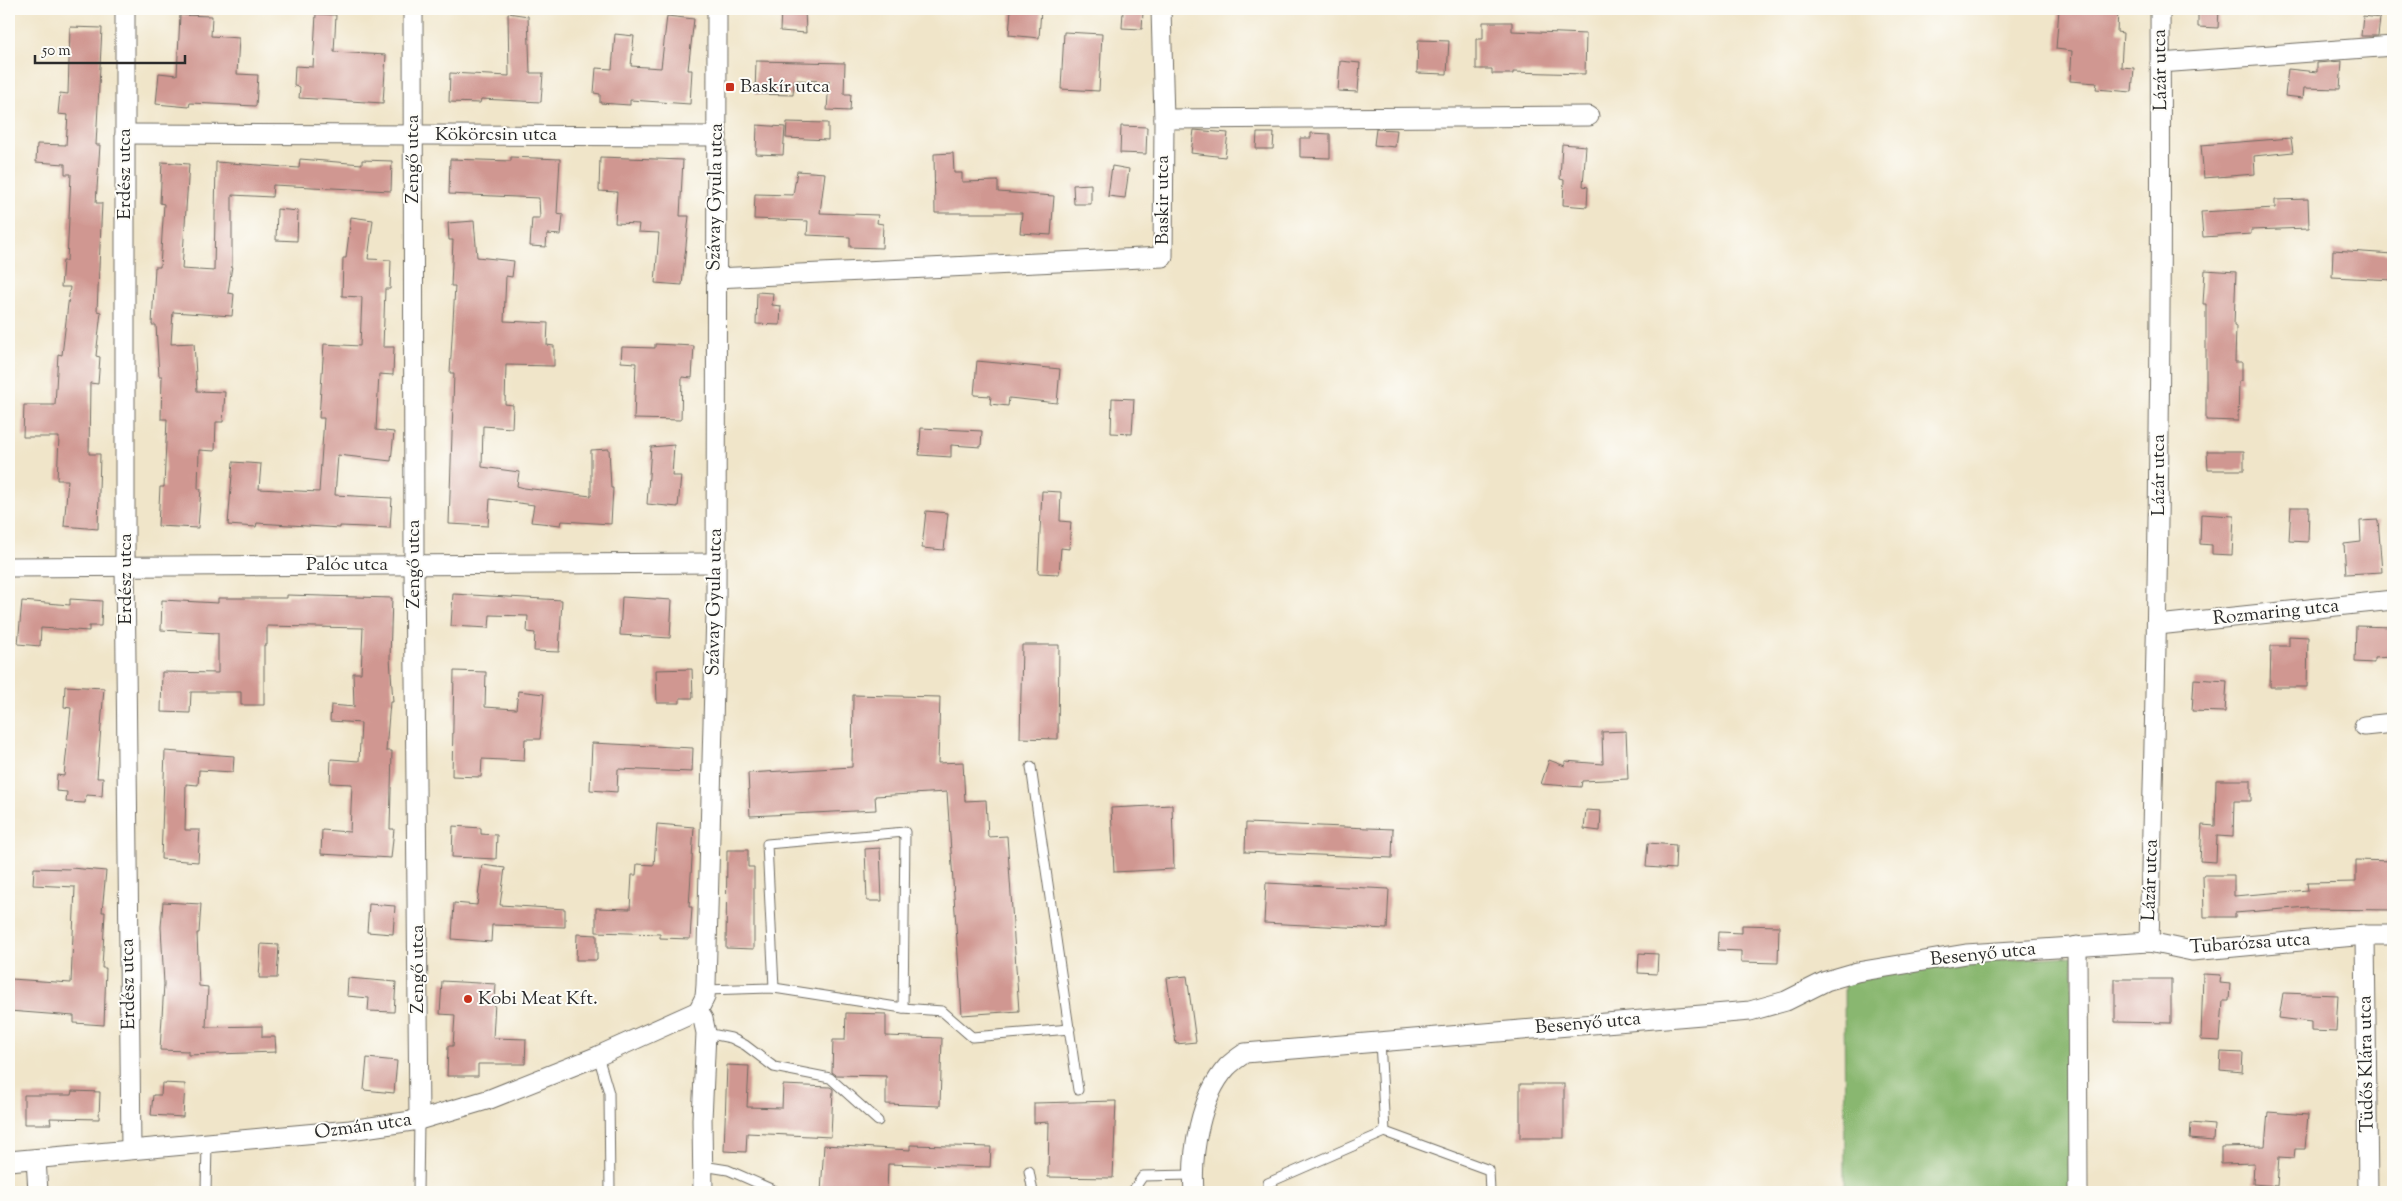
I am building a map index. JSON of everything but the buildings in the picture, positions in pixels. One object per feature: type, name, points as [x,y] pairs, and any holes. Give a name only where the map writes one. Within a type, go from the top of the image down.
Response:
[{"type":"street","name":"Erdész utca","points":[[125,9],[125,566],[131,1149]]},
{"type":"street","name":"Zengő utca","points":[[413,9],[414,564],[419,1120]]},
{"type":"street","name":"Szávay Gyula utca","points":[[698,1011],[702,1005],[705,990],[716,563],[715,278],[717,9]]},
{"type":"street","points":[[1161,9],[1164,119],[1589,116]]},
{"type":"street","name":"Lázár utca","points":[[2149,942],[2158,625],[2162,136],[2160,9]]},
{"type":"street","points":[[2160,63],[2393,46]]},
{"type":"street","name":"Baskir utca","points":[[715,278],[1163,257],[1164,119]]},
{"type":"street","name":"Kökörcsin utca","points":[[125,134],[717,136]]},
{"type":"street","name":"Palóc utca","points":[[9,568],[716,563]]},
{"type":"street","name":"Rozmaring utca","points":[[2158,625],[2393,600]]},
{"type":"street","points":[[2364,726],[2393,723]]},
{"type":"street","name":"Tubarózsa utca","points":[[2077,946],[2149,942],[2192,952],[2365,935],[2393,935]]},
{"type":"street","name":"Tüdős Klára utca","points":[[2365,935],[2368,1192]]},
{"type":"street","points":[[2077,946],[2078,1192]]},
{"type":"street","name":"Besenyő utca","points":[[1193,1184],[1194,1145],[1210,1093],[1227,1067],[1245,1053],[1750,1011],[1786,1001],[1826,981],[1857,972],[1966,954],[2077,946]]},
{"type":"street","points":[[698,1011],[703,1019],[706,1033],[702,1119],[703,1192]]},
{"type":"street","name":"Ozmán utca","points":[[9,1161],[350,1130],[419,1120],[490,1099],[598,1056],[698,1011]]},
{"type":"street","points":[[36,1159],[38,1192]]},
{"type":"lane","points":[[1031,767],[1078,1090]]},
{"type":"lane","points":[[774,988],[767,844],[905,832],[903,1008]]},
{"type":"lane","points":[[705,990],[774,988],[903,1008],[942,1011],[972,1037],[1070,1030]]},
{"type":"lane","points":[[706,1033],[723,1036],[746,1045],[774,1067],[830,1078],[878,1121]]},
{"type":"lane","points":[[1380,1041],[1385,1132]]},
{"type":"lane","points":[[598,1056],[609,1094],[610,1192]]},
{"type":"lane","points":[[418,1192],[419,1120]]},
{"type":"lane","points":[[1268,1192],[1268,1183],[1385,1132],[1489,1170],[1490,1192]]},
{"type":"lane","points":[[206,1192],[207,1143]]},
{"type":"lane","points":[[703,1166],[728,1170],[778,1192]]},
{"type":"lane","points":[[1029,1171],[1033,1192]]},
{"type":"lane","points":[[1132,1192],[1143,1176],[1193,1184]]},
{"type":"green space","points":[[2073,956],[2072,1192],[1845,1192],[1844,969]]},
{"type":"place","name":"Baskír utca","points":[[730,87]]},
{"type":"place","name":"Kobi Meat Kft.","points":[[468,999]]}]
